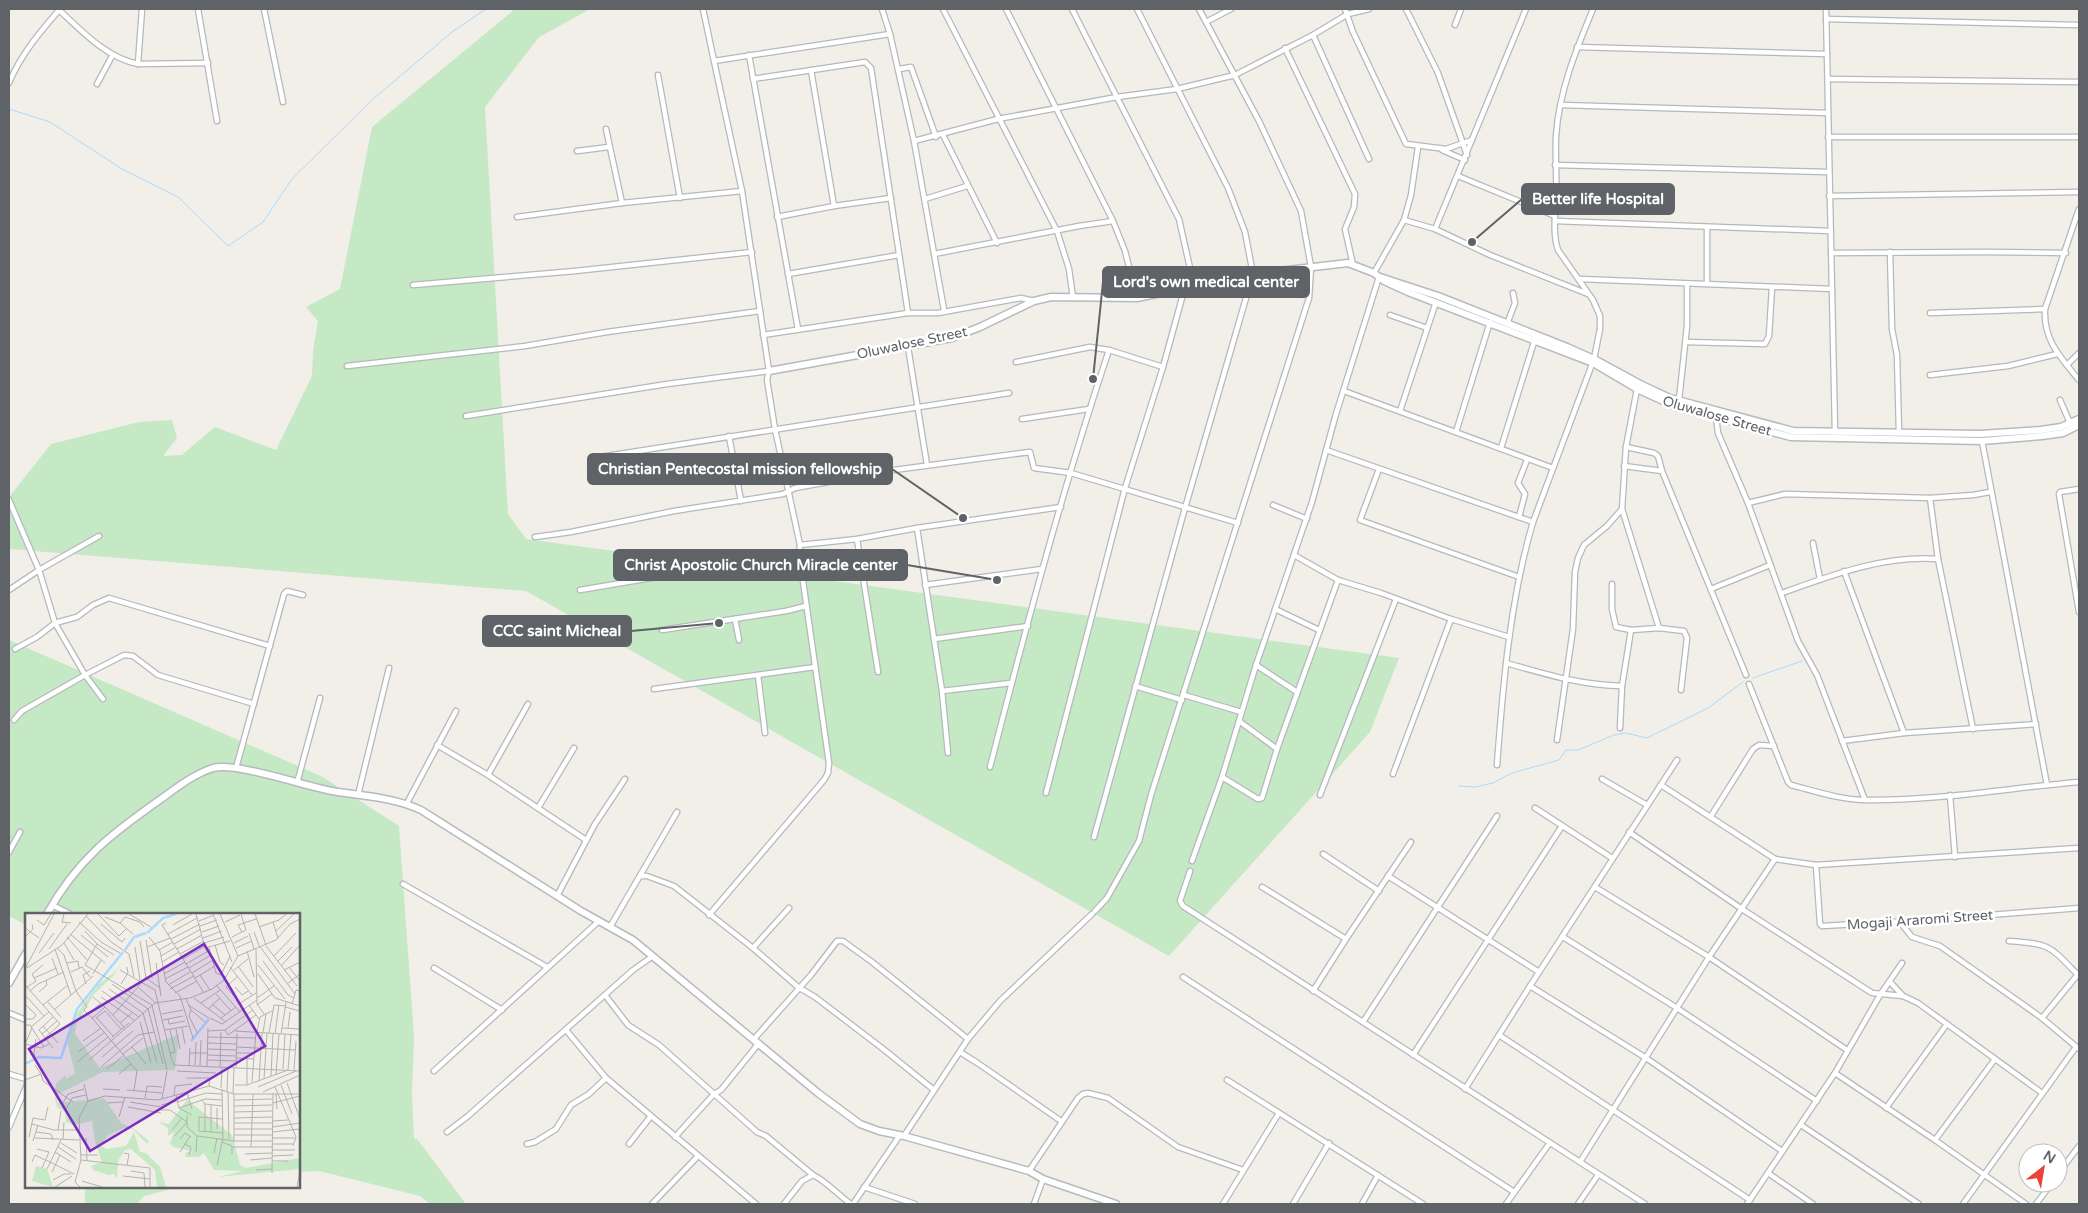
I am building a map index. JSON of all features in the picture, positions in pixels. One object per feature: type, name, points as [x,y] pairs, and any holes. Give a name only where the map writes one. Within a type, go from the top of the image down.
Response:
[{"type":"street","points":[[9,83],[21,57],[59,9],[112,56],[127,62],[138,64],[208,63]]},
{"type":"street","points":[[138,64],[142,9]]},
{"type":"street","points":[[198,9],[217,121]]},
{"type":"street","points":[[264,9],[283,102]]},
{"type":"street","points":[[703,9],[742,190],[769,371],[767,380],[775,429],[800,545],[799,553],[806,606],[829,763],[828,772],[824,780],[708,915]]},
{"type":"street","points":[[882,9],[899,69],[914,141],[944,310]]},
{"type":"street","points":[[943,9],[998,120],[1057,231],[1069,269],[1073,298]]},
{"type":"street","points":[[1006,9],[1113,222],[1125,251],[1137,298]]},
{"type":"street","points":[[1072,9],[1179,219],[1194,286]]},
{"type":"street","points":[[1094,837],[1185,508],[1253,274],[1245,232],[1228,188],[1136,9]]},
{"type":"street","points":[[605,995],[628,1025],[659,1045],[711,1089],[714,1094],[757,1132],[766,1136],[813,1175],[820,1178],[829,1188],[852,1204],[902,1136],[968,1039],[1000,1001],[1107,898],[1139,841],[1151,795],[1309,298],[1312,267],[1301,211],[1235,75],[1199,9]]},
{"type":"street","points":[[1206,22],[1231,9]]},
{"type":"street","points":[[1346,9],[1354,32],[1406,144],[1438,149],[1466,157]]},
{"type":"street","points":[[914,141],[998,120],[1117,97],[1177,89],[1235,75],[1313,35],[1348,14],[1369,9]]},
{"type":"street","points":[[1406,9],[1438,73],[1463,143],[1466,157]]},
{"type":"street","points":[[1453,9],[1460,10],[1455,25]]},
{"type":"street","points":[[1435,229],[1526,9]]},
{"type":"street","points":[[1497,765],[1509,637],[1519,577],[1533,522],[1593,361],[1601,322],[1597,307],[1580,279],[1558,250],[1555,242],[1556,136],[1560,105],[1577,47],[1593,9]]},
{"type":"street","points":[[1826,9],[1835,432]]},
{"type":"street","points":[[1826,19],[2079,25]]},
{"type":"street","points":[[714,61],[890,34]]},
{"type":"street","points":[[1313,35],[1369,159]]},
{"type":"street","points":[[1577,47],[1827,54]]},
{"type":"street","points":[[1286,48],[1355,194],[1354,207],[1345,229],[1353,265]]},
{"type":"street","points":[[749,55],[798,329]]},
{"type":"street","points":[[98,84],[112,56]]},
{"type":"street","points":[[754,80],[865,62],[871,68],[908,313]]},
{"type":"street","points":[[899,69],[912,67],[936,137]]},
{"type":"street","points":[[811,70],[834,206]]},
{"type":"street","points":[[658,75],[680,198]]},
{"type":"street","points":[[1828,79],[2079,82]]},
{"type":"street","points":[[1560,105],[1828,113]]},
{"type":"street","points":[[606,130],[622,203]]},
{"type":"street","points":[[943,135],[997,243]]},
{"type":"street","points":[[1828,137],[2079,137]]},
{"type":"street","points":[[1438,149],[1472,140]]},
{"type":"street","points":[[577,151],[609,147]]},
{"type":"street","points":[[1192,861],[1222,777],[1274,609],[1306,519],[1376,275],[1404,220],[1411,195],[1418,147]]},
{"type":"street","points":[[1556,165],[1828,172]]},
{"type":"street","points":[[1458,176],[1555,218],[1707,227],[1830,231]]},
{"type":"street","points":[[925,199],[967,186]]},
{"type":"street","points":[[518,218],[622,203],[742,190]]},
{"type":"street","points":[[1829,196],[2079,192]]},
{"type":"street","points":[[778,218],[834,206],[891,198]]},
{"type":"street","points":[[2079,210],[2046,309],[2047,332],[2057,354],[2079,380]]},
{"type":"street","points":[[1404,220],[1435,229],[1490,255],[1589,294]]},
{"type":"street","points":[[934,254],[1079,226],[1113,222]]},
{"type":"street","points":[[1707,227],[1708,284]]},
{"type":"street","points":[[413,285],[575,271],[752,252]]},
{"type":"street","points":[[1831,254],[1890,252],[2066,253]]},
{"type":"street","points":[[1890,252],[1892,329],[1897,355],[1899,434]]},
{"type":"street","points":[[788,274],[899,255]]},
{"type":"street","name":"Oluwalose Street","points":[[466,416],[667,384],[769,371],[908,347],[966,333],[1034,301],[1051,297],[1137,298],[1253,274],[1348,263],[1593,361],[1640,384],[1679,400],[1793,431],[1982,441],[2042,436],[2063,432],[2079,425]]},
{"type":"street","name":"Oluwalose Street","points":[[1376,275],[1384,281],[1436,302],[1506,326],[1593,361],[1637,389],[1676,407],[1792,437],[1998,433],[2041,430],[2070,424],[2079,419]]},
{"type":"street","points":[[1580,279],[1832,289]]},
{"type":"street","points":[[1679,400],[1686,342],[1687,284]]},
{"type":"street","points":[[1046,793],[1125,488],[1163,367],[1185,287]]},
{"type":"street","points":[[1686,342],[1765,344],[1768,336],[1772,287]]},
{"type":"street","points":[[1506,326],[1515,303],[1513,293]]},
{"type":"street","points":[[763,335],[908,313],[930,314],[944,310],[1021,298],[1034,301]]},
{"type":"street","points":[[1400,411],[1436,302]]},
{"type":"street","points":[[1930,314],[2046,309]]},
{"type":"street","points":[[347,366],[525,346],[760,310]]},
{"type":"street","points":[[1390,314],[1427,328]]},
{"type":"street","points":[[1456,432],[1490,322]]},
{"type":"street","points":[[1501,448],[1535,339]]},
{"type":"street","points":[[908,347],[927,466]]},
{"type":"street","points":[[1016,362],[1090,347],[1108,350],[1163,367]]},
{"type":"street","points":[[990,767],[1042,569],[1108,350]]},
{"type":"street","points":[[2067,365],[2079,353]]},
{"type":"street","points":[[1930,375],[2008,366],[2057,354]]},
{"type":"street","points":[[1637,389],[1626,447],[1622,509],[1659,628]]},
{"type":"street","points":[[1344,391],[1553,468]]},
{"type":"street","points":[[600,457],[918,408],[1009,392]]},
{"type":"street","points":[[2060,400],[2070,424]]},
{"type":"street","points":[[1022,419],[1089,408]]},
{"type":"street","points":[[1716,417],[1718,434],[1748,504],[1798,641],[1817,675],[1865,800]]},
{"type":"street","points":[[729,436],[741,502]]},
{"type":"street","points":[[1982,441],[1990,492],[2048,785]]},
{"type":"street","points":[[1626,447],[1656,454],[1746,675]]},
{"type":"street","points":[[1326,450],[1533,522]]},
{"type":"street","points":[[535,537],[571,532],[664,513],[741,502],[783,494],[795,488],[927,466],[1030,452],[1034,468],[1071,472],[1238,523]]},
{"type":"street","points":[[1519,517],[1525,494],[1518,483],[1527,460]]},
{"type":"street","points":[[1624,466],[1662,471]]},
{"type":"street","points":[[1379,469],[1360,520],[1519,577]]},
{"type":"street","points":[[2079,489],[2060,492],[2059,496],[2079,612]]},
{"type":"street","points":[[1748,504],[1785,494],[1930,498],[1990,492]]},
{"type":"street","points":[[1930,498],[1938,559],[1973,729]]},
{"type":"street","points":[[9,500],[39,570],[55,623],[85,675],[103,700]]},
{"type":"street","points":[[1272,505],[1306,519]]},
{"type":"street","points":[[800,545],[857,539],[917,528],[1061,507]]},
{"type":"street","points":[[1557,740],[1573,629],[1578,558],[1584,545],[1607,526],[1622,509]]},
{"type":"street","points":[[917,528],[924,585],[942,691],[948,753]]},
{"type":"street","points":[[9,590],[39,570],[100,536]]},
{"type":"street","points":[[857,539],[878,672]]},
{"type":"street","points":[[1813,543],[1820,579]]},
{"type":"street","points":[[580,590],[799,553]]},
{"type":"street","points":[[1294,555],[1338,580],[1509,637]]},
{"type":"street","points":[[1782,593],[1844,571],[1906,559],[1938,559]]},
{"type":"street","points":[[1711,589],[1770,565]]},
{"type":"street","points":[[924,585],[1042,569]]},
{"type":"street","points":[[1844,571],[1904,734]]},
{"type":"street","points":[[1222,777],[1260,799],[1338,580]]},
{"type":"street","points":[[1612,584],[1612,609],[1615,625],[1618,629],[1659,628],[1683,630],[1687,638],[1681,690]]},
{"type":"street","points":[[236,768],[285,592],[303,595]]},
{"type":"street","points":[[15,649],[37,637],[55,623],[77,617],[93,605],[109,598],[270,646]]},
{"type":"street","points":[[1320,795],[1396,599]]},
{"type":"street","points":[[662,630],[806,606]]},
{"type":"street","points":[[1274,609],[1319,630]]},
{"type":"street","points":[[735,619],[739,640]]},
{"type":"street","points":[[1393,774],[1451,619]]},
{"type":"street","points":[[934,640],[1028,626]]},
{"type":"street","points":[[1620,728],[1622,686],[1631,630]]},
{"type":"street","points":[[14,720],[22,711],[124,655],[136,658],[158,675],[254,704]]},
{"type":"street","points":[[1506,663],[1565,680],[1594,685],[1622,686]]},
{"type":"street","points":[[1256,665],[1297,692]]},
{"type":"street","points":[[654,689],[815,667]]},
{"type":"street","points":[[358,795],[389,668]]},
{"type":"street","points":[[758,675],[765,733]]},
{"type":"street","points":[[942,691],[1011,683]]},
{"type":"street","points":[[1749,684],[1789,784],[1828,795],[1865,800],[1950,795],[2079,782]]},
{"type":"street","points":[[1136,686],[1241,712]]},
{"type":"street","points":[[296,783],[320,698]]},
{"type":"street","points":[[488,775],[528,704]]},
{"type":"street","points":[[407,803],[456,712]]},
{"type":"street","points":[[1239,721],[1277,749]]},
{"type":"street","points":[[1842,741],[1904,734],[2036,724]]},
{"type":"street","points":[[437,745],[488,775],[586,840]]},
{"type":"street","points":[[1711,816],[1753,749],[1759,745],[1774,746]]},
{"type":"street","points":[[538,808],[574,748]]},
{"type":"street","points":[[1465,1089],[1676,760]]},
{"type":"street","points":[[48,913],[75,871],[121,827],[177,788],[214,768],[236,768],[296,783],[407,803],[557,896],[610,926],[653,956],[818,1093],[860,1124],[879,1131],[1028,1171],[1042,1179],[1116,1204]]},
{"type":"street","points":[[557,896],[586,840],[625,779]]},
{"type":"street","points":[[1602,779],[1647,805]]},
{"type":"street","points":[[1661,785],[1776,859],[1816,865],[2079,848]]},
{"type":"street","points":[[1950,795],[1955,857]]},
{"type":"street","points":[[1535,808],[1612,858]]},
{"type":"street","points":[[610,926],[677,812]]},
{"type":"street","points":[[1363,1022],[1397,972],[1436,907],[1497,816]]},
{"type":"street","points":[[1412,1055],[1562,826]]},
{"type":"street","points":[[9,852],[20,832]]},
{"type":"street","points":[[1629,832],[1742,909],[1872,993],[1903,996],[1918,1002],[2042,1093]]},
{"type":"street","points":[[1313,991],[1411,842]]},
{"type":"street","points":[[1323,854],[1379,891]]},
{"type":"street","points":[[1580,1162],[1709,958],[1776,859]]},
{"type":"street","name":"Mogaji Araromi Street","points":[[1816,865],[1820,924],[1822,926],[2079,908]]},
{"type":"street","points":[[1190,871],[1180,901],[1183,906],[1549,1144],[1645,1204]]},
{"type":"street","points":[[640,876],[647,876],[674,886],[708,915],[753,948],[798,987],[815,997],[934,1090]]},
{"type":"street","points":[[1388,876],[1539,972]]},
{"type":"street","points":[[403,884],[547,967]]},
{"type":"street","points":[[1262,887],[1346,939]]},
{"type":"street","points":[[1595,887],[1709,958],[1847,1050]]},
{"type":"street","points":[[52,905],[68,913]]},
{"type":"street","points":[[753,948],[789,908]]},
{"type":"street","points":[[434,1071],[599,921]]},
{"type":"street","points":[[1900,922],[1912,937],[1940,946],[2042,1018],[2078,1048],[2042,1093],[1963,1204]]},
{"type":"street","points":[[1563,937],[1677,1008],[1817,1101]]},
{"type":"street","points":[[2008,940],[2040,943],[2047,946],[2055,951],[2078,974],[2042,1018]]},
{"type":"street","points":[[675,1137],[714,1094],[720,1090],[798,987],[811,975],[837,941],[843,941],[968,1039]]},
{"type":"street","points":[[9,983],[12,971],[25,955]]},
{"type":"street","points":[[447,1132],[468,1116],[633,970],[653,956]]},
{"type":"street","points":[[1500,1035],[1748,1202],[1817,1101],[1880,995],[1902,963]]},
{"type":"street","points":[[434,968],[502,1010]]},
{"type":"street","points":[[1183,977],[1514,1192]]},
{"type":"street","points":[[1890,982],[1903,996]]},
{"type":"street","points":[[1530,986],[1646,1058],[1782,1151]]},
{"type":"street","points":[[9,1013],[25,1020]]},
{"type":"street","points":[[1886,1108],[1947,1024]]},
{"type":"street","points":[[566,1030],[606,1078],[756,1204]]},
{"type":"street","points":[[960,1052],[1061,1121]]},
{"type":"street","points":[[1935,1140],[1995,1059]]},
{"type":"street","points":[[1835,1073],[2026,1204]]},
{"type":"street","points":[[9,1074],[25,1080]]},
{"type":"street","points":[[527,1144],[535,1142],[556,1129],[571,1105],[588,1094],[606,1078]]},
{"type":"street","points":[[1227,1080],[1423,1204]]},
{"type":"street","points":[[9,1127],[25,1089]]},
{"type":"street","points":[[1028,1171],[1061,1121],[1083,1094],[1096,1094],[1108,1098],[1178,1147],[1243,1170]]},
{"type":"street","points":[[1223,1204],[1279,1113]]},
{"type":"street","points":[[629,1144],[651,1116]]},
{"type":"street","points":[[1801,1125],[1919,1204]]},
{"type":"street","points":[[1293,1204],[1329,1143]]},
{"type":"street","points":[[1506,1204],[1549,1144]]},
{"type":"street","points":[[2068,1161],[2079,1146]]},
{"type":"street","points":[[652,1204],[698,1156]]},
{"type":"street","points":[[1768,1173],[1813,1204]]},
{"type":"street","points":[[784,1204],[802,1181],[813,1175]]},
{"type":"street","points":[[1362,1204],[1378,1175]]},
{"type":"street","points":[[1578,1204],[1598,1175]]},
{"type":"street","points":[[1034,1204],[1042,1179]]},
{"type":"street","points":[[864,1187],[915,1204]]},
{"type":"street","points":[[2036,1204],[2044,1193]]},
{"type":"green space","points":[[515,9],[590,9],[539,37],[485,107],[508,514],[526,539],[1399,658],[1370,732],[1169,956],[526,591],[9,549],[9,497],[51,444],[139,422],[172,420],[177,438],[163,456],[182,455],[215,427],[276,450],[312,376],[313,351],[318,321],[306,307],[340,289],[372,127]]},
{"type":"green space","points":[[9,640],[321,776],[399,826],[414,1036],[412,1095],[414,1139],[417,1139],[466,1204],[430,1204],[420,1196],[319,1171],[300,1172],[300,913],[25,913],[25,924],[9,916]]},
{"type":"green space","points":[[85,1188],[175,1188],[144,1196],[137,1204],[85,1204]]},
{"type":"waterway","points":[[9,109],[50,122],[122,169],[178,197],[228,246],[263,222],[292,179],[372,100],[452,32],[486,9]]},
{"type":"waterway","points":[[1753,678],[1802,661]]},
{"type":"waterway","points":[[1459,786],[1475,787],[1493,783],[1512,773],[1559,760],[1566,750],[1578,750],[1614,735],[1626,733],[1647,738],[1708,708],[1743,682]]},
{"type":"place","name":"Better life Hospital","points":[[1472,242]]},
{"type":"place","name":"Lord's own medical center","points":[[1093,379]]},
{"type":"place","name":"Christian Pentecostal mission fellowship","points":[[963,518]]},
{"type":"place","name":"Christ Apostolic Church Miracle center","points":[[997,580]]},
{"type":"place","name":"CCC saint Micheal","points":[[719,623]]}]
